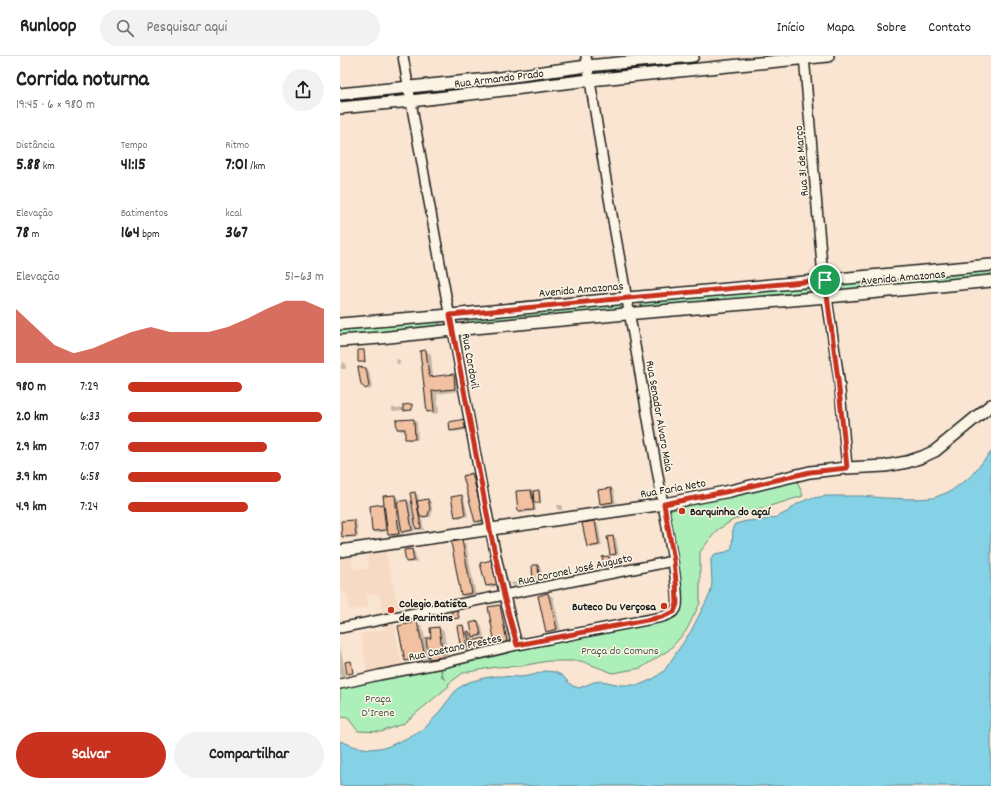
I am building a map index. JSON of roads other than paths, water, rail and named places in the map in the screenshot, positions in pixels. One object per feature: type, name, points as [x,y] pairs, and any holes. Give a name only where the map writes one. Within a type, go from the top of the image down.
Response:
[{"type":"street","name":"Rua Cordovil","points":[[403,56],[490,530],[504,596],[517,645]]},
{"type":"street","name":"Rua Armando Prado","points":[[340,94],[499,78],[587,61],[692,56]]},
{"type":"street","name":"Rua Armando Prado","points":[[340,108],[804,57],[828,56]]},
{"type":"street","name":"Rua 31 de Março","points":[[804,57],[822,265],[827,298]]},
{"type":"street","points":[[587,61],[590,80]]},
{"type":"street","name":"Rua Senador Alvaro Maia","points":[[590,80],[622,274],[674,561],[677,604],[675,610],[670,614]]},
{"type":"street","name":"Avenida Amazonas","points":[[340,324],[991,265]]},
{"type":"street","name":"Avenida Amazonas","points":[[340,341],[991,282]]},
{"type":"street","points":[[827,298],[838,379],[847,468]]},
{"type":"street","name":"Rua Faria Neto","points":[[340,551],[664,504],[730,491],[810,472],[885,466],[907,462],[936,451],[991,405]]},
{"type":"street","name":"Rua Coronel José Augusto","points":[[340,628],[674,561]]},
{"type":"street","name":"Rua Caetano Prestes","points":[[340,684],[447,662],[517,645],[662,617],[670,614]]},
{"type":"water","points":[[991,452],[991,786],[340,786],[340,741],[356,747],[370,749],[387,747],[407,738],[425,728],[457,689],[469,682],[497,676],[521,677],[545,671],[555,672],[563,676],[573,686],[579,688],[594,682],[602,681],[621,685],[639,685],[653,679],[664,671],[691,631],[710,594],[712,583],[711,558],[715,554],[730,550],[732,547],[733,527],[735,524],[777,517],[808,499],[826,496],[862,496],[914,499],[933,498],[951,491],[970,477]]},
{"type":"place","name":"Barquinha do açaí","points":[[682,511]]},
{"type":"place","name":"Buteco Du Verçosa","points":[[664,606]]},
{"type":"place","name":"Colegio Batista de Parintins","points":[[391,610]]},
{"type":"park label","name":"Praça do Comuns","points":[[620,650]]},
{"type":"park label","name":"Praça D'Irene","points":[[378,705]]}]
